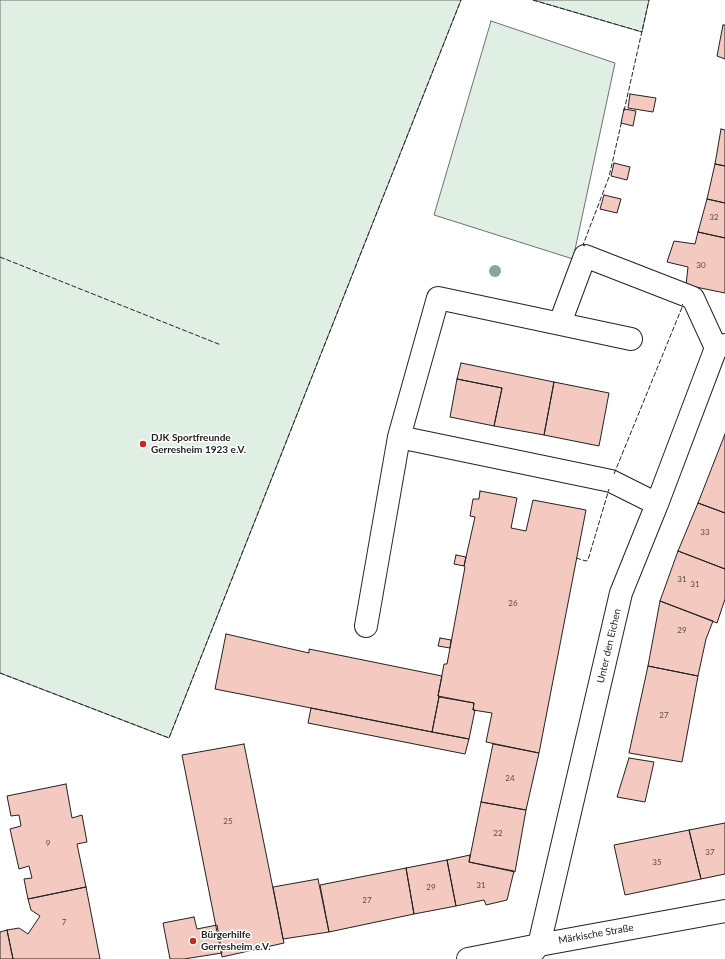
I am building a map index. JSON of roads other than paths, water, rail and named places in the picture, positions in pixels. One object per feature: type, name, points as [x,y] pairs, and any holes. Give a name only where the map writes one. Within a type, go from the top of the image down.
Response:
[{"type":"street","points":[[560,323],[585,256],[693,298],[720,347]]},
{"type":"street","points":[[366,626],[398,437],[438,298],[631,338]]},
{"type":"street","name":"Unter den Eichen","points":[[533,952],[621,593],[720,347]]},
{"type":"street","points":[[398,437],[611,481],[657,504]]},
{"type":"street","name":"Märkische Straße","points":[[468,959],[533,952],[725,911]]},
{"type":"place","name":"DJK Sportfreunde Gerresheim 1923 e.V.","points":[[143,444]]},
{"type":"place","name":"Bürgerhilfe Gerresheim e.V.","points":[[193,941]]}]
